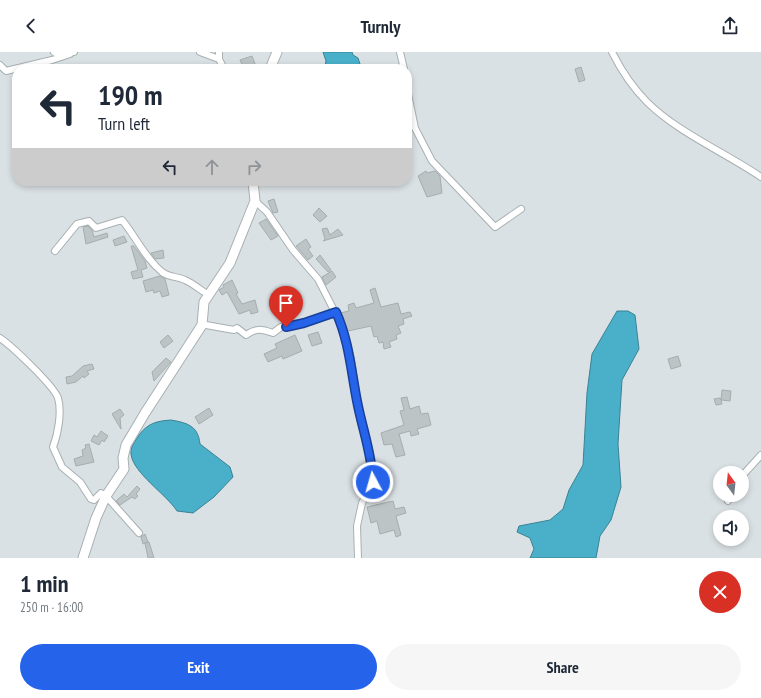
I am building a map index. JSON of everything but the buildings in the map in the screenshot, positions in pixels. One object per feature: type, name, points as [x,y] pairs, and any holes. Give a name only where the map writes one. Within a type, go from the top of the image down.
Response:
[{"type":"street","points":[[54,52],[57,54],[72,53]]},
{"type":"street","points":[[200,52],[220,59]]},
{"type":"street","points":[[219,52],[222,64]]},
{"type":"street","points":[[272,64],[277,52]]},
{"type":"street","points":[[400,52],[403,64]]},
{"type":"street","points":[[612,52],[633,85],[648,102],[694,136],[742,164],[761,178]]},
{"type":"street","points":[[35,64],[72,53]]},
{"type":"street","points":[[0,65],[6,71],[12,70]]},
{"type":"street","points":[[412,113],[415,128],[432,162],[495,227],[521,209]]},
{"type":"street","points":[[83,558],[96,518],[106,496],[124,469],[122,458],[126,445],[202,325],[204,302],[230,263],[255,201],[254,186]]},
{"type":"street","points":[[255,201],[267,212],[293,250],[318,279],[342,326],[351,360],[357,402],[372,467],[373,482],[362,503],[357,526],[358,558]]},
{"type":"street","points":[[55,251],[78,224],[89,221],[96,228],[122,220],[144,252],[163,272],[170,277],[183,278],[209,295]]},
{"type":"street","points":[[202,325],[234,330],[237,328],[246,335],[255,329],[273,333],[281,327],[291,327],[336,312]]},
{"type":"street","points":[[0,338],[38,373],[51,387],[58,398],[60,422],[58,436],[53,447],[62,468],[80,482],[92,499],[94,500],[102,493],[106,496],[139,533]]},
{"type":"street","points":[[749,468],[761,455]]},
{"type":"water","points":[[323,52],[352,52],[353,55],[358,58],[360,64],[326,64]]},
{"type":"water","points":[[617,311],[628,311],[635,315],[639,349],[622,380],[618,444],[621,487],[611,520],[600,536],[596,558],[530,558],[534,549],[530,538],[517,532],[519,526],[550,520],[563,509],[569,490],[583,465],[587,393],[592,354]]},
{"type":"water","points":[[171,420],[182,422],[191,426],[197,433],[200,444],[230,467],[233,477],[214,497],[193,513],[177,511],[172,504],[137,469],[131,454],[131,449],[139,435],[149,425],[161,421]]},
{"type":"route","points":[[286,327],[291,327],[336,312],[342,326],[351,360],[357,402],[372,467],[373,482]]}]
